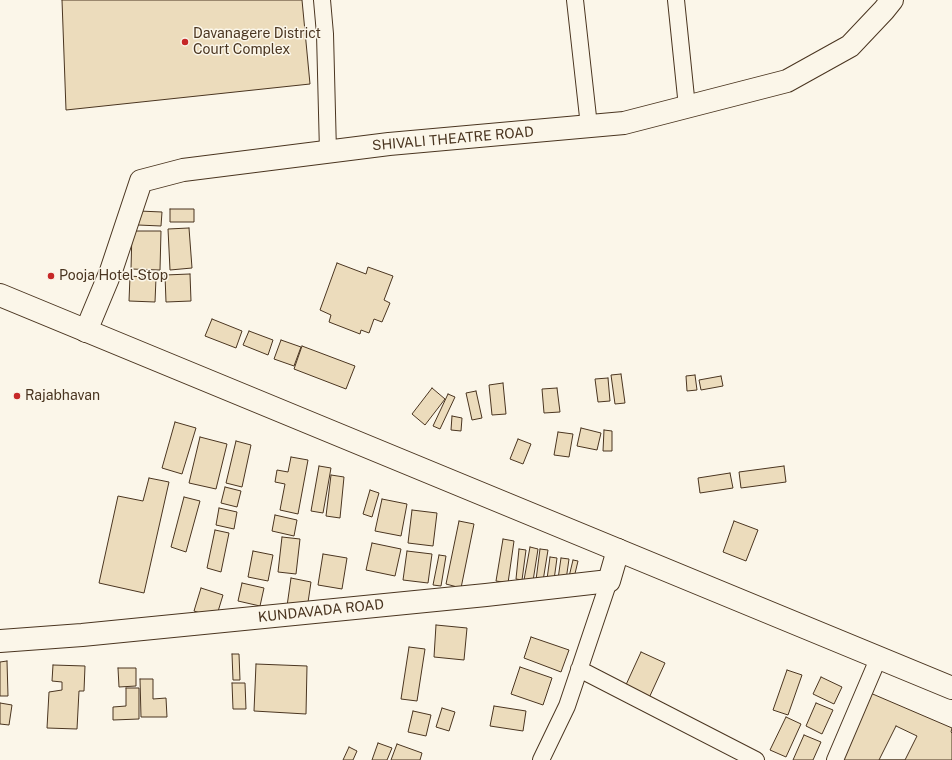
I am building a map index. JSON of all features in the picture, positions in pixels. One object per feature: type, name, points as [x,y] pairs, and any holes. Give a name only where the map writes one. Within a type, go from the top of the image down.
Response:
[{"type":"street","points":[[322,0],[325,34],[328,152]]},
{"type":"street","points":[[575,0],[589,126]]},
{"type":"street","points":[[676,0],[687,107]]},
{"type":"street","name":"SHIVALI THEATRE ROAD","points":[[86,331],[111,271],[141,181],[183,170],[389,144],[624,123],[787,81],[850,46],[883,3]]},
{"type":"street","points":[[0,295],[878,659],[952,688]]},
{"type":"street","points":[[541,760],[567,706],[618,550]]},
{"type":"street","name":"KUNDAVADA ROAD","points":[[0,641],[90,634],[486,595],[609,581]]},
{"type":"street","points":[[835,760],[878,659]]},
{"type":"street","points":[[579,669],[756,760]]},
{"type":"building","name":"Davanagere District Court Complex","points":[[62,0],[302,0],[310,84],[66,110]]},
{"type":"building","points":[[170,209],[194,209],[194,222],[170,222]]},
{"type":"building","points":[[139,211],[162,212],[161,226],[138,225]]},
{"type":"building","points":[[189,228],[192,268],[170,270],[168,229]]},
{"type":"building","points":[[132,231],[161,231],[160,270],[131,269]]},
{"type":"building","points":[[337,263],[366,274],[368,267],[393,276],[384,300],[390,303],[382,322],[374,319],[369,333],[361,330],[360,334],[329,322],[331,315],[320,310]]},
{"type":"building","points":[[190,274],[191,301],[166,302],[165,275]]},
{"type":"building","points":[[130,276],[156,278],[155,302],[129,301]]},
{"type":"building","points":[[212,319],[242,331],[236,348],[205,336]]},
{"type":"building","points":[[249,331],[273,340],[268,355],[243,345]]},
{"type":"building","points":[[281,340],[301,347],[294,366],[274,359]]},
{"type":"building","points":[[302,346],[355,366],[346,389],[294,369]]},
{"type":"building","points":[[621,374],[625,403],[615,404],[611,375]]},
{"type":"building","points":[[695,375],[697,390],[687,391],[686,376]]},
{"type":"building","points":[[721,376],[723,386],[701,390],[699,380]]},
{"type":"building","points":[[608,378],[610,401],[598,402],[595,379]]},
{"type":"building","points":[[503,383],[506,414],[492,415],[489,385]]},
{"type":"building","points":[[432,388],[445,399],[425,425],[412,414]]},
{"type":"building","points":[[557,388],[560,412],[544,413],[542,389]]},
{"type":"building","points":[[476,391],[482,418],[472,420],[466,393]]},
{"type":"building","points":[[448,394],[455,397],[440,429],[433,426]]},
{"type":"building","points":[[452,416],[462,418],[461,431],[451,430]]},
{"type":"building","points":[[175,422],[196,428],[182,474],[162,468]]},
{"type":"building","points":[[581,428],[601,433],[597,450],[577,446]]},
{"type":"building","points":[[604,430],[612,431],[612,451],[603,451]]},
{"type":"building","points":[[558,432],[573,434],[569,457],[554,455]]},
{"type":"building","points":[[200,437],[227,444],[216,489],[189,483]]},
{"type":"building","points":[[518,439],[531,444],[523,464],[510,459]]},
{"type":"building","points":[[236,441],[251,445],[242,487],[226,483]]},
{"type":"building","points":[[291,457],[308,460],[298,514],[280,510],[285,484],[275,482],[277,470],[288,472]]},
{"type":"building","points":[[319,466],[331,468],[323,513],[311,511]]},
{"type":"building","points":[[784,466],[786,482],[741,488],[739,472]]},
{"type":"building","points":[[730,473],[733,488],[700,493],[698,478]]},
{"type":"building","points":[[331,475],[344,477],[340,518],[326,516]]},
{"type":"building","points":[[149,478],[169,482],[144,593],[99,583],[118,496],[143,501]]},
{"type":"building","points":[[225,487],[241,491],[237,507],[221,503]]},
{"type":"building","points":[[370,490],[379,493],[372,517],[363,514]]},
{"type":"building","points":[[184,497],[200,501],[186,552],[171,547]]},
{"type":"building","points":[[382,499],[407,504],[401,536],[375,531]]},
{"type":"building","points":[[219,508],[237,512],[234,529],[216,525]]},
{"type":"building","points":[[412,510],[437,513],[433,546],[408,543]]},
{"type":"building","points":[[275,515],[297,520],[294,536],[272,531]]},
{"type":"building","points":[[459,521],[474,524],[461,588],[446,584]]},
{"type":"building","points":[[734,521],[758,530],[746,561],[723,552]]},
{"type":"building","points":[[215,530],[229,533],[221,572],[207,568]]},
{"type":"building","points":[[282,537],[300,539],[296,574],[278,572]]},
{"type":"building","points":[[503,539],[514,541],[508,583],[496,581]]},
{"type":"building","points":[[372,543],[401,549],[395,576],[366,570]]},
{"type":"building","points":[[530,547],[538,549],[533,581],[524,580]]},
{"type":"building","points":[[519,549],[526,550],[522,580],[516,579]]},
{"type":"building","points":[[540,549],[548,550],[543,581],[536,580]]},
{"type":"building","points":[[253,551],[273,555],[268,581],[248,577]]},
{"type":"building","points":[[407,551],[432,554],[428,583],[403,580]]},
{"type":"building","points":[[323,554],[347,558],[342,589],[318,585]]},
{"type":"building","points":[[439,555],[446,556],[441,586],[433,585]]},
{"type":"building","points":[[550,557],[557,558],[554,580],[547,579]]},
{"type":"building","points":[[561,558],[569,559],[566,580],[558,579]]},
{"type":"building","points":[[573,560],[578,561],[573,582],[568,581]]},
{"type":"building","points":[[291,578],[311,582],[307,609],[287,606]]},
{"type":"building","points":[[242,583],[264,588],[260,606],[238,601]]},
{"type":"building","points":[[201,588],[223,595],[216,618],[194,611]]},
{"type":"building","points":[[436,625],[467,628],[464,660],[434,657]]},
{"type":"building","points":[[531,637],[569,650],[561,672],[524,658]]},
{"type":"building","points":[[409,647],[425,649],[417,701],[401,699]]},
{"type":"building","points":[[641,652],[665,663],[649,698],[625,687]]},
{"type":"building","points":[[232,654],[239,654],[240,680],[233,680]]},
{"type":"building","points":[[7,661],[8,696],[0,696],[0,662]]},
{"type":"building","points":[[256,664],[307,666],[306,714],[254,711]]},
{"type":"building","points":[[53,665],[85,666],[84,691],[79,691],[77,729],[47,728],[49,692],[62,690],[62,682],[52,681]]},
{"type":"building","points":[[520,667],[552,678],[543,705],[511,694]]},
{"type":"building","points":[[118,668],[136,668],[136,686],[119,687]]},
{"type":"building","points":[[787,670],[802,675],[788,715],[773,710]]},
{"type":"building","points":[[821,677],[842,687],[834,704],[813,694]]},
{"type":"building","points":[[140,679],[153,679],[153,699],[166,698],[167,717],[141,717]]},
{"type":"building","points":[[232,683],[245,683],[246,709],[233,709]]},
{"type":"building","points":[[126,688],[139,688],[139,719],[113,720],[113,707],[126,706]]},
{"type":"building","points":[[868,692],[952,728],[952,760],[838,760]]},
{"type":"building","points":[[0,703],[12,705],[9,725],[0,724]]},
{"type":"building","points":[[816,703],[833,710],[822,734],[806,726]]},
{"type":"building","points":[[494,706],[526,711],[523,731],[490,726]]},
{"type":"building","points":[[442,708],[455,712],[449,731],[436,727]]},
{"type":"building","points":[[413,711],[431,715],[426,736],[408,732]]},
{"type":"building","points":[[786,717],[801,724],[786,757],[770,750]]},
{"type":"building","points":[[896,726],[917,736],[905,760],[879,760]]},
{"type":"building","points":[[804,735],[821,742],[813,760],[793,760]]},
{"type":"building","points":[[378,743],[392,748],[387,760],[372,760]]},
{"type":"building","points":[[397,744],[422,753],[420,760],[391,760]]},
{"type":"building","points":[[349,747],[357,751],[353,760],[343,760]]},
{"type":"place","name":"Davanagere District Court Complex","points":[[185,42]]},
{"type":"place","name":"Pooja Hotel Stop","points":[[51,276]]},
{"type":"place","name":"Rajabhavan","points":[[17,396]]}]
